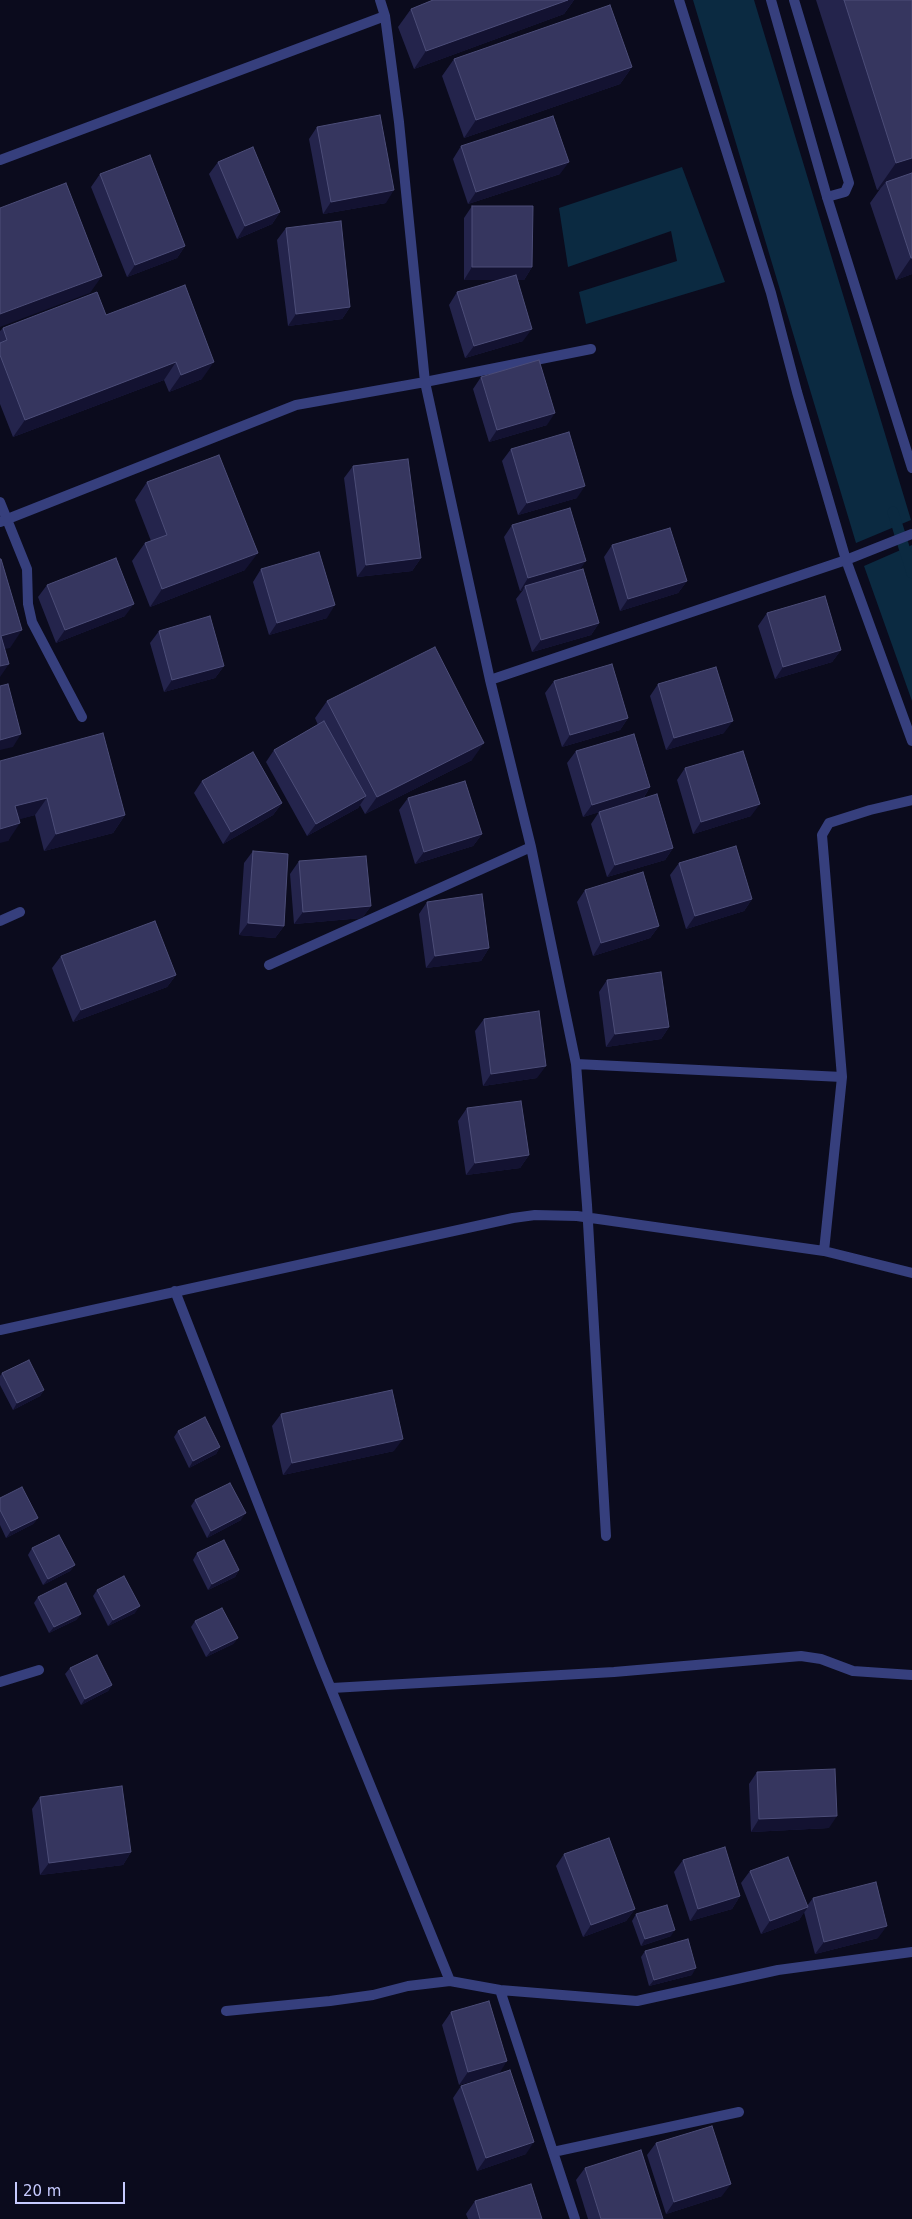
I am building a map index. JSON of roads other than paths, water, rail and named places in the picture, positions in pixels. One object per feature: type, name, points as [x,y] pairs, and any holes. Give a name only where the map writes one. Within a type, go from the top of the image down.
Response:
[{"type":"street","points":[[380,0],[385,16],[399,122],[425,382],[490,680],[531,847],[576,1064],[588,1218],[606,1536]]},
{"type":"street","points":[[679,0],[772,293],[797,392],[850,558],[912,741]]},
{"type":"street","points":[[771,0],[827,197],[912,468]]},
{"type":"street","points":[[794,0],[849,183],[845,192],[827,197]]},
{"type":"street","points":[[0,160],[385,16]]},
{"type":"street","points":[[4,521],[296,405],[591,349]]},
{"type":"street","points":[[0,502],[4,521],[27,569],[28,604],[32,622],[82,717]]},
{"type":"street","points":[[490,680],[850,558],[912,534]]},
{"type":"street","points":[[824,1251],[842,1077],[822,835],[829,823],[870,810],[912,800]]},
{"type":"street","points":[[269,965],[531,847]]},
{"type":"street","points":[[0,921],[20,912]]},
{"type":"street","points":[[576,1064],[842,1077]]},
{"type":"street","points":[[0,1330],[513,1218],[536,1215],[588,1218],[824,1251],[912,1272]]},
{"type":"street","points":[[175,1291],[320,1662],[450,1981]]},
{"type":"street","points":[[332,1688],[614,1672],[801,1656],[821,1658],[853,1671],[912,1675]]},
{"type":"street","points":[[0,1682],[39,1670]]},
{"type":"street","points":[[226,2011],[330,2002],[373,1995],[408,1986],[450,1981],[500,1990],[638,2001],[778,1970],[912,1952]]},
{"type":"street","points":[[500,1990],[575,2219]]},
{"type":"street","points":[[553,2152],[739,2112]]},
{"type":"water","points":[[693,0],[754,0],[911,520],[856,543]]},
{"type":"water","points":[[682,167],[725,282],[586,324],[579,292],[677,261],[671,231],[568,267],[559,208]]},
{"type":"water","points":[[912,545],[912,701],[864,566]]},
{"type":"waterway","points":[[893,512],[912,573]]}]
